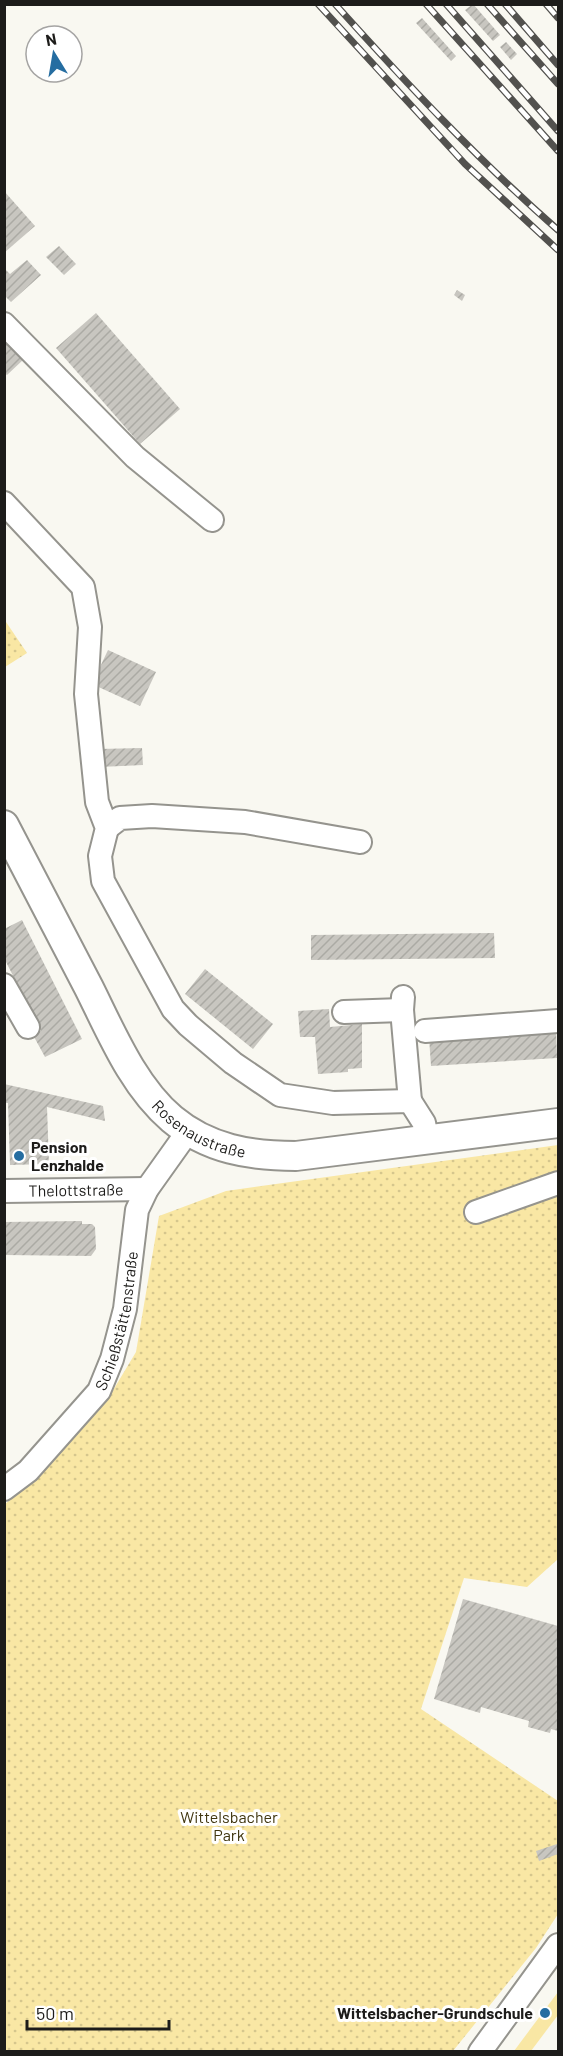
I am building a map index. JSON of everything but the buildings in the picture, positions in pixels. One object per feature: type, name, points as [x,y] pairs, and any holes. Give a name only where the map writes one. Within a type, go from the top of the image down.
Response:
[{"type":"main road","name":"Rosenaustraße","points":[[4,825],[120,1049],[155,1101],[172,1119],[189,1130],[231,1151],[263,1156],[296,1156],[427,1138],[558,1124]]},
{"type":"street","points":[[4,324],[135,457],[212,520]]},
{"type":"street","points":[[4,503],[83,587],[90,627],[86,694],[97,802],[107,828],[100,856],[103,881],[173,1009],[188,1025],[233,1063],[279,1095],[333,1103],[410,1101]]},
{"type":"street","points":[[107,828],[120,818],[164,817],[245,822],[360,842]]},
{"type":"street","points":[[4,985],[28,1027]]},
{"type":"street","points":[[345,1012],[403,1003],[410,1101],[424,1123],[427,1138]]},
{"type":"street","points":[[425,1031],[558,1021]]},
{"type":"street","name":"Schießstättenstraße","points":[[4,1489],[28,1471],[99,1391],[112,1359],[125,1309],[137,1210],[147,1189],[189,1130]]},
{"type":"street","points":[[476,1212],[558,1184]]},
{"type":"street","name":"Thelottstraße","points":[[4,1191],[147,1189]]},
{"type":"street","points":[[480,2052],[558,1945]]},
{"type":"green space","points":[[4,619],[27,653],[5,667],[4,667]]},
{"type":"green space","name":"Wittelsbacher Park","points":[[558,1145],[558,1559],[527,1587],[464,1578],[421,1709],[558,1801],[558,1914],[536,1948],[453,2051],[5,2052],[5,1504],[36,1479],[109,1397],[136,1352],[159,1216],[226,1191]]},
{"type":"green space","points":[[558,1992],[558,2015],[531,2051],[514,2051]]},
{"type":"railway","points":[[318,4],[465,164],[558,250]]},
{"type":"railway","points":[[335,4],[443,121],[558,230]]},
{"type":"railway","points":[[426,4],[558,151]]},
{"type":"railway","points":[[446,4],[558,131]]},
{"type":"railway","points":[[487,4],[558,84]]},
{"type":"railway","points":[[505,4],[558,65]]},
{"type":"railway","points":[[546,4],[558,18]]},
{"type":"place","name":"Pension Lenzhalde","points":[[19,1156]]},
{"type":"place","name":"Wittelsbacher-Grundschule","points":[[545,2013]]}]
